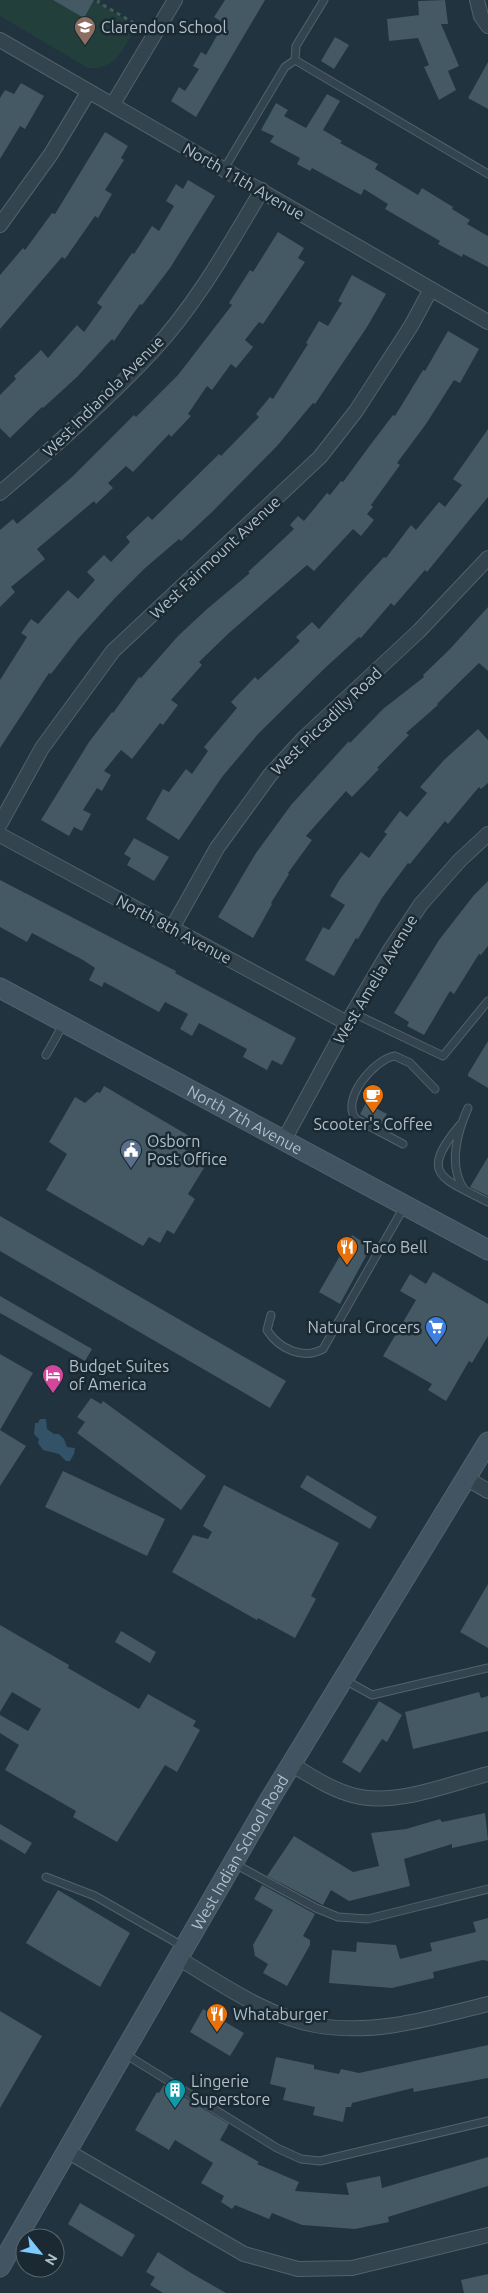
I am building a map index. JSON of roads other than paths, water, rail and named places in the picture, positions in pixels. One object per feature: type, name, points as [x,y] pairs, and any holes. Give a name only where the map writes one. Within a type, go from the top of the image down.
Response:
[{"type":"main road","name":"North 7th Avenue","points":[[0,988],[488,1250]]},
{"type":"main road","name":"West Indian School Road","points":[[0,2267],[290,1764],[488,1442]]},
{"type":"street","points":[[113,104],[174,0]]},
{"type":"street","points":[[476,0],[484,21]]},
{"type":"street","name":"North 11th Avenue","points":[[0,40],[488,322]]},
{"type":"street","points":[[0,225],[52,154],[89,91]]},
{"type":"street","name":"West Indianola Avenue","points":[[0,493],[58,443],[151,353],[211,276],[262,190]]},
{"type":"street","name":"West Fairmount Avenue","points":[[0,824],[42,748],[113,651],[320,457],[356,412],[411,326],[431,289]]},
{"type":"street","name":"West Piccadilly Road","points":[[172,928],[217,848],[270,775],[305,737],[419,632],[488,558]]},
{"type":"street","name":"West Amelia Avenue","points":[[284,1140],[350,1018],[390,950],[421,904],[460,860],[488,834]]},
{"type":"street","name":"North 8th Avenue","points":[[0,835],[172,928],[350,1018]]},
{"type":"street","points":[[466,1478],[488,1491]]},
{"type":"street","points":[[290,1764],[328,1786],[356,1796],[379,1799],[420,1792],[488,1774]]},
{"type":"street","points":[[181,1953],[263,2006],[315,2025],[363,2029],[386,2027],[488,2004]]},
{"type":"street","points":[[67,2151],[244,2254],[298,2269],[352,2268],[488,2235]]},
{"type":"lane","points":[[295,60],[296,46],[324,0]]},
{"type":"lane","points":[[224,169],[285,67],[295,60]]},
{"type":"lane","points":[[295,60],[488,174]]},
{"type":"lane","points":[[350,1018],[443,1056],[488,1001]]},
{"type":"lane","points":[[46,1055],[64,1022]]},
{"type":"lane","points":[[403,1144],[356,1119],[350,1107],[358,1087],[378,1064],[389,1057],[395,1056],[410,1062],[435,1089]]},
{"type":"lane","points":[[468,1108],[460,1125],[447,1141],[437,1164],[444,1178],[488,1202]]},
{"type":"lane","points":[[460,1125],[456,1151],[456,1175],[464,1190]]},
{"type":"lane","points":[[271,1316],[267,1330],[275,1340],[289,1349],[303,1354],[323,1349],[404,1205]]},
{"type":"lane","points":[[343,1680],[372,1695],[488,1668]]},
{"type":"lane","points":[[233,1863],[316,1908],[338,1917],[368,1919],[488,1889]]},
{"type":"lane","points":[[46,1877],[95,1896],[181,1953]]},
{"type":"lane","points":[[123,2053],[277,2148],[301,2159],[328,2159],[488,2121]]},
{"type":"water","points":[[40,1419],[46,1419],[47,1429],[54,1434],[59,1434],[64,1439],[67,1447],[75,1448],[70,1461],[66,1461],[59,1454],[43,1450],[38,1443],[39,1439],[34,1434],[35,1423],[38,1423]]},
{"type":"place","name":"Clarendon School","points":[[85,46]]},
{"type":"place","name":"Scooter's Coffee","points":[[373,1114]]},
{"type":"place","name":"Osborn Post Office","points":[[131,1169]]},
{"type":"place","name":"Taco Bell","points":[[347,1266]]},
{"type":"place","name":"Natural Grocers","points":[[436,1346]]},
{"type":"place","name":"Budget Suites of America","points":[[53,1394]]},
{"type":"place","name":"Whataburger","points":[[217,2033]]},
{"type":"place","name":"Lingerie Superstore","points":[[175,2109]]}]
